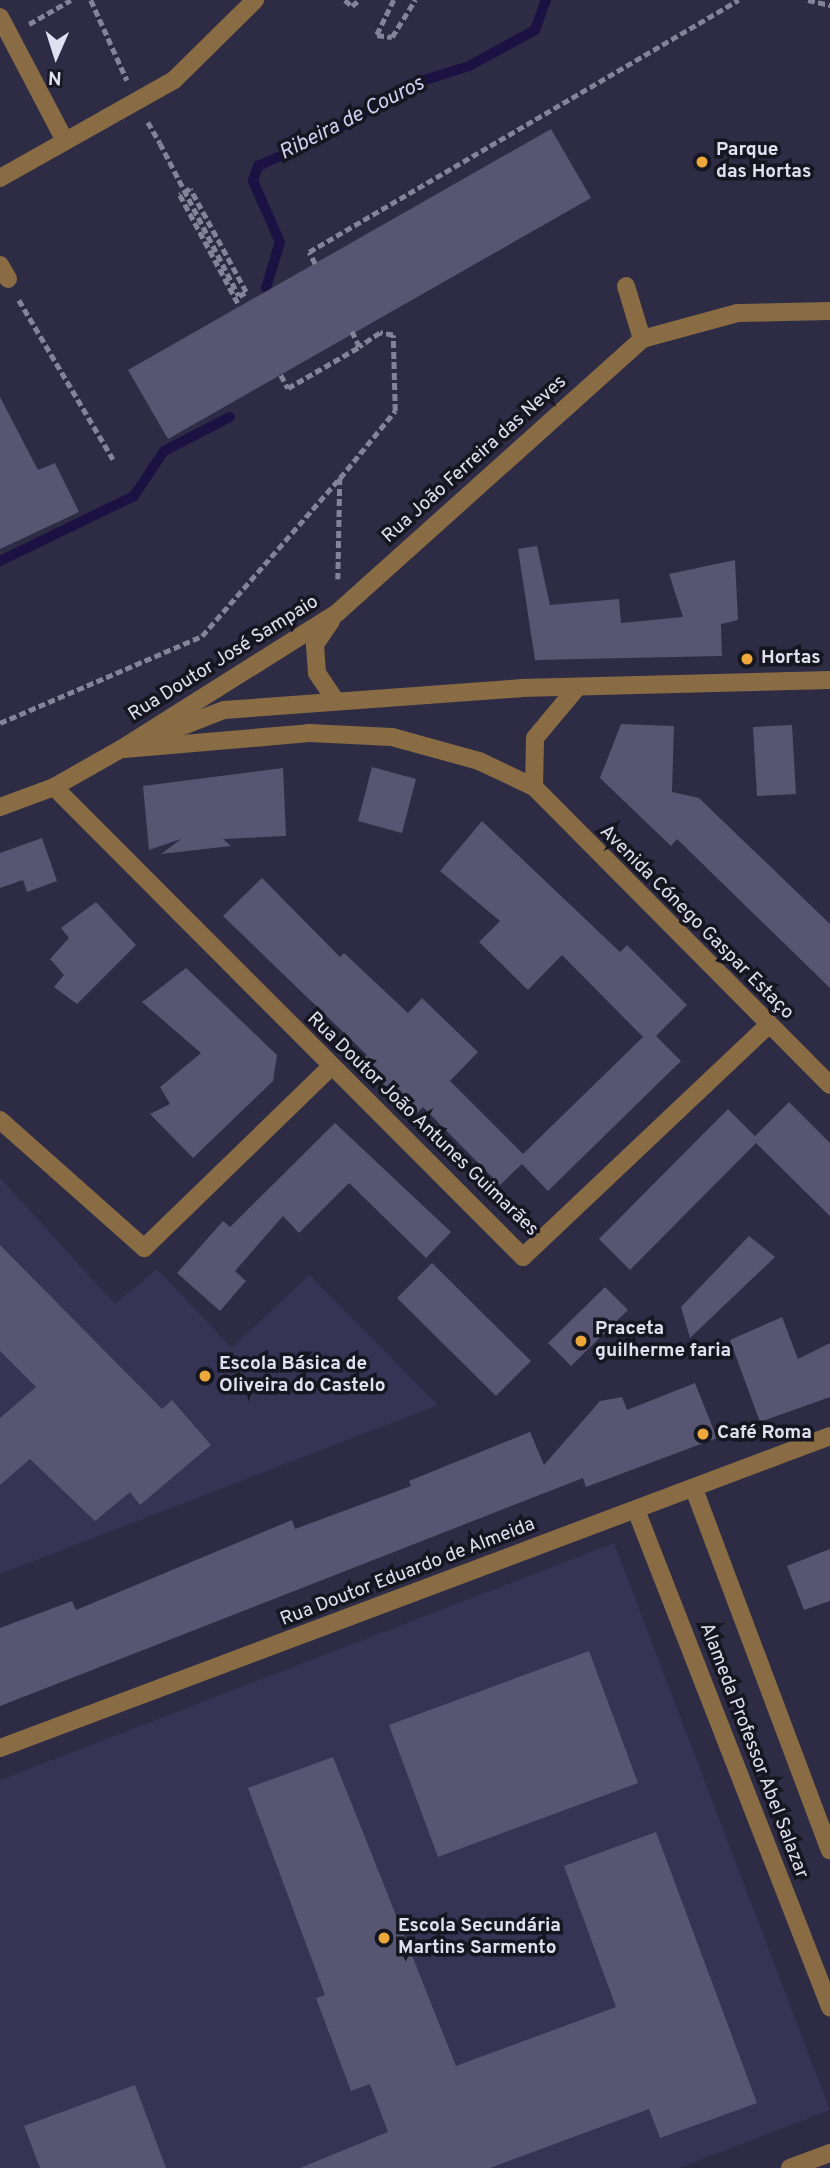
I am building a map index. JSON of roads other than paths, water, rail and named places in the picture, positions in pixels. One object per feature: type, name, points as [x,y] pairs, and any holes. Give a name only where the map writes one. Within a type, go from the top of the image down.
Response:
[{"type":"street","points":[[0,178],[174,80],[256,0]]},
{"type":"street","points":[[0,17],[65,141]]},
{"type":"street","points":[[626,286],[642,339],[738,313],[830,311]]},
{"type":"street","name":"Rua João Ferreira das Neves","points":[[337,613],[642,339]]},
{"type":"street","name":"Rua Doutor José Sampaio","points":[[336,701],[317,673],[315,645],[337,613]]},
{"type":"street","name":"Rua Doutor José Sampaio","points":[[0,807],[54,787],[121,750],[337,613]]},
{"type":"street","name":"Rua Doutor José Sampaio","points":[[121,750],[224,710],[458,692],[830,680]]},
{"type":"street","points":[[534,787],[535,738],[575,690]]},
{"type":"street","name":"Rua Doutor José Sampaio","points":[[121,750],[309,733],[392,737],[479,761],[534,787]]},
{"type":"street","name":"Rua Doutor João Antunes Guimarães","points":[[54,787],[523,1257],[768,1025]]},
{"type":"street","name":"Avenida Cónego Gaspar Estaço","points":[[534,787],[830,1085]]},
{"type":"street","points":[[0,1119],[144,1248],[331,1067]]},
{"type":"street","name":"Rua Doutor Eduardo de Almeida","points":[[0,1748],[830,1436]]},
{"type":"street","name":"Alameda Professor Abel Salazar","points":[[694,1489],[830,1850]]},
{"type":"street","name":"Alameda Professor Abel Salazar","points":[[636,1510],[830,2007]]},
{"type":"street","points":[[790,2168],[830,2152]]},
{"type":"waterway","name":"Ribeira de Couros","points":[[266,288],[280,242],[253,181],[258,166],[326,136],[409,85],[469,66],[535,30],[546,0]]},
{"type":"waterway","name":"Ribeira de Couros","points":[[0,561],[134,496],[164,451],[230,417]]},
{"type":"place","name":"Parque das Hortas","points":[[702,162]]},
{"type":"place","name":"Hortas","points":[[747,659]]},
{"type":"place","name":"Praceta guilherme faria","points":[[581,1341]]},
{"type":"place","name":"Escola Básica de Oliveira do Castelo","points":[[205,1376]]},
{"type":"place","name":"Café Roma","points":[[703,1434]]},
{"type":"place","name":"Escola Secundária Martins Sarmento","points":[[384,1938]]}]
